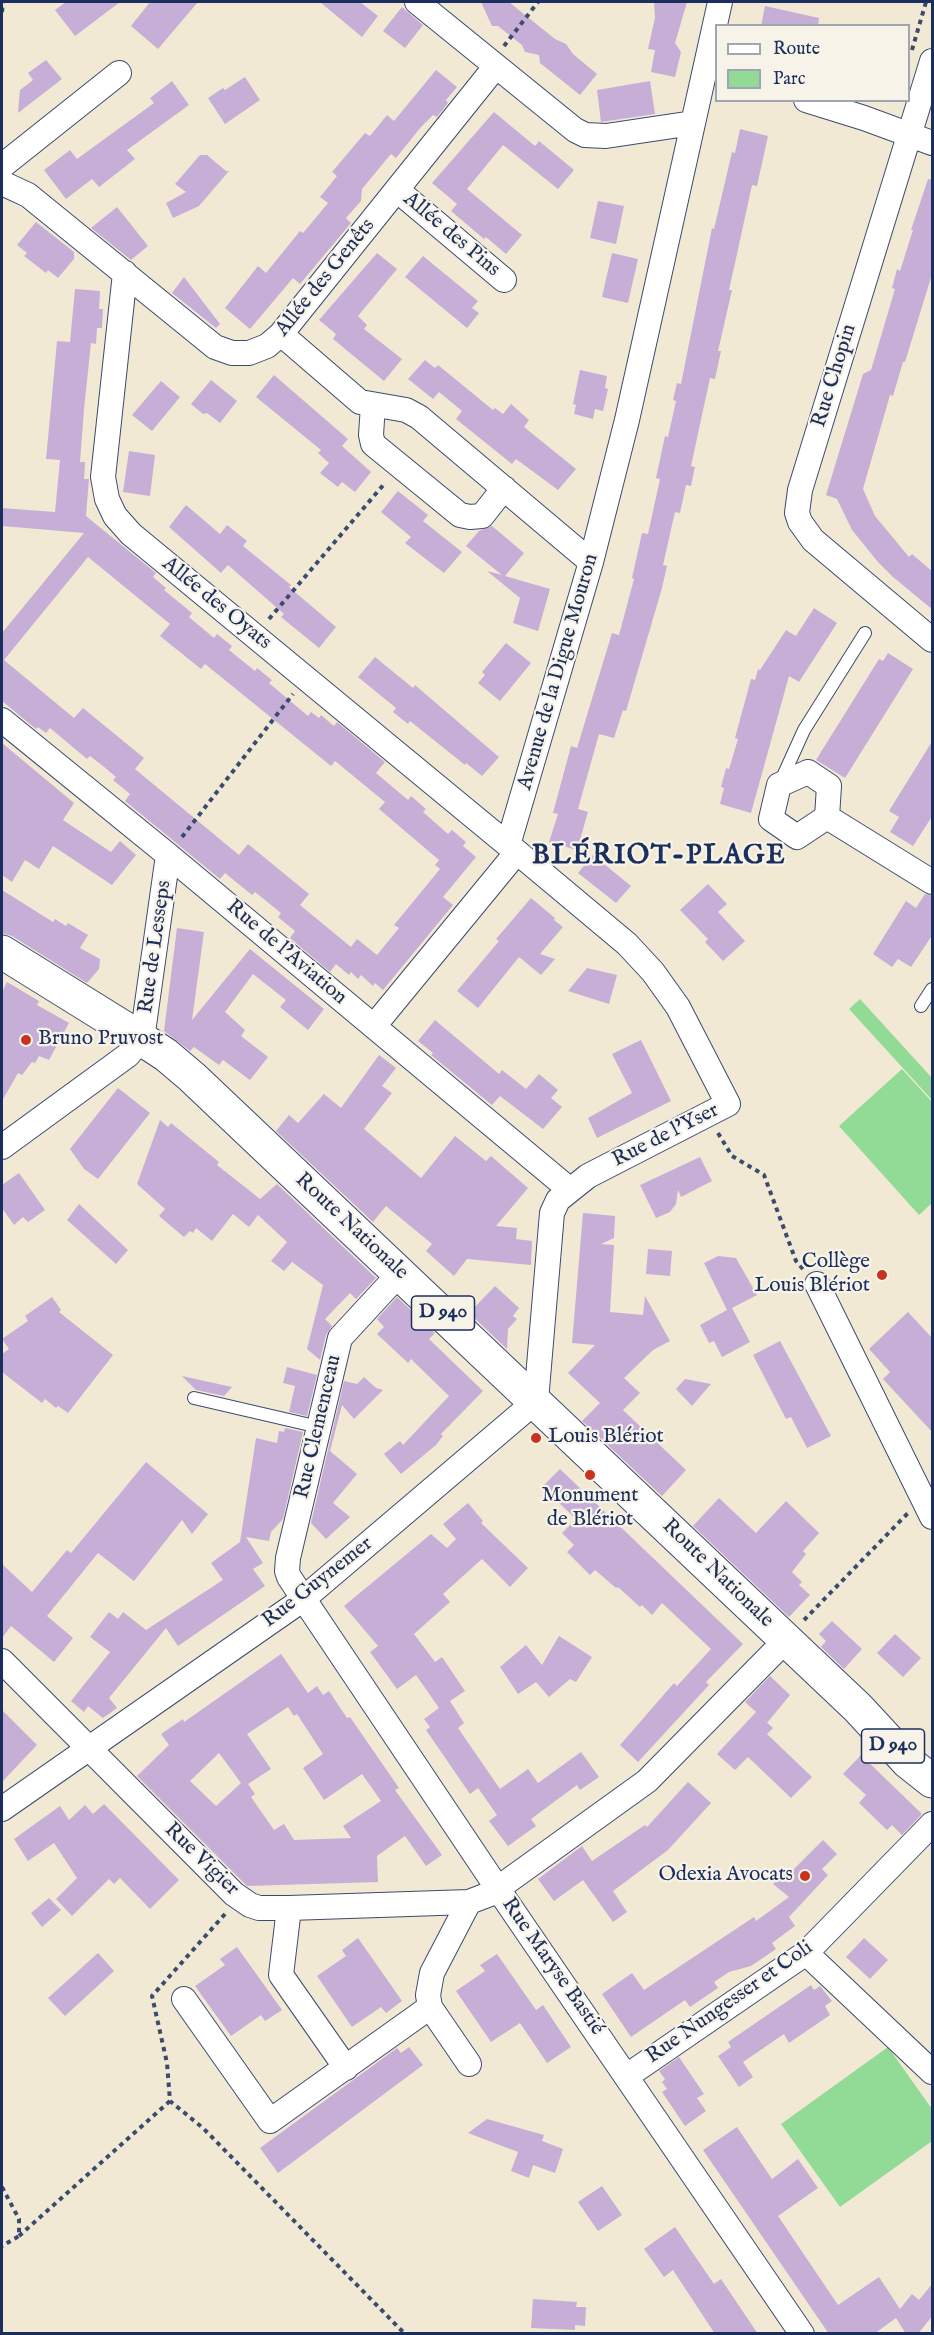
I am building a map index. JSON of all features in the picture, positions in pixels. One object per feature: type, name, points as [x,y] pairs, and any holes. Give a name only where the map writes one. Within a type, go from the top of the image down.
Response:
[{"type":"main road","name":"Route Nationale","points":[[2,952],[142,1039],[192,1077],[858,1708],[908,1762],[933,1781]]},
{"type":"main road","name":"Route Nationale","points":[[858,1708],[914,1748],[933,1754]]},
{"type":"street","points":[[417,2],[575,130],[585,135],[606,136],[693,123]]},
{"type":"street","points":[[717,24],[720,2]]},
{"type":"street","points":[[710,72],[715,37]]},
{"type":"street","name":"Rue Chopin","points":[[933,61],[800,490],[797,513],[800,522],[813,540],[933,640]]},
{"type":"street","name":"Allée des Genêts","points":[[2,183],[28,195],[210,343],[224,351],[240,354],[259,351],[281,334],[496,66]]},
{"type":"street","name":"Avenue de la Digue Mouron","points":[[374,1026],[513,849],[591,562],[627,420],[693,123],[710,72]]},
{"type":"street","points":[[2,166],[119,73]]},
{"type":"street","points":[[812,102],[933,143]]},
{"type":"street","name":"Allée des Pins","points":[[397,190],[504,280]]},
{"type":"street","name":"Allée des Oyats","points":[[125,273],[104,466],[104,488],[115,516],[131,534],[513,849]]},
{"type":"street","points":[[281,334],[354,398],[373,405],[413,413],[591,562]]},
{"type":"street","points":[[373,405],[370,435],[373,444],[460,515],[482,516],[504,488]]},
{"type":"street","name":"Rue de l'Aviation","points":[[2,720],[569,1189]]},
{"type":"street","points":[[808,772],[829,786],[827,817],[797,837],[771,819],[779,785],[808,772]]},
{"type":"street","points":[[827,817],[930,876]]},
{"type":"street","name":"Rue de l'Yser","points":[[513,849],[627,944],[662,983],[678,1007],[728,1104],[588,1176],[558,1200],[552,1213],[536,1401]]},
{"type":"street","name":"Rue de Lesseps","points":[[142,1039],[168,855]]},
{"type":"street","points":[[2,1147],[128,1055],[142,1039]]},
{"type":"street","name":"Rue Clemenceau","points":[[302,1600],[291,1584],[287,1565],[340,1338],[400,1273]]},
{"type":"street","points":[[817,1284],[928,1508]]},
{"type":"street","name":"Rue Guynemer","points":[[2,1809],[302,1600],[536,1401]]},
{"type":"street","name":"Rue Maryse Bastié","points":[[302,1600],[802,2334]]},
{"type":"street","name":"Rue Vigier","points":[[2,1661],[242,1900],[260,1908],[290,1908],[478,1900],[498,1889],[647,1781],[786,1640]]},
{"type":"street","name":"Rue Nungesser et Coli","points":[[627,2076],[806,1953],[933,1824]]},
{"type":"street","points":[[469,1902],[432,1973],[428,1995],[429,2007],[469,2064]]},
{"type":"street","points":[[290,1908],[281,1975],[345,2068]]},
{"type":"street","points":[[806,1953],[933,2072]]},
{"type":"street","points":[[184,1999],[270,2121],[429,2007]]},
{"type":"lane","points":[[779,785],[804,730],[865,633]]},
{"type":"lane","points":[[921,1006],[933,989]]},
{"type":"lane","points":[[194,1398],[319,1426]]},
{"type":"path","points":[[2,12],[3,2]]},
{"type":"path","points":[[496,66],[501,49],[538,2]]},
{"type":"path","points":[[910,56],[926,2]]},
{"type":"path","points":[[255,636],[399,466]]},
{"type":"path","points":[[168,855],[306,678]]},
{"type":"path","points":[[706,1115],[732,1156],[764,1175],[796,1261],[817,1284]]},
{"type":"path","points":[[786,1640],[928,1508]]},
{"type":"path","points":[[2,2246],[19,2236],[170,2101],[203,2128],[405,2334]]},
{"type":"path","points":[[2,2187],[19,2218],[19,2236]]},
{"type":"green space","points":[[860,999],[932,1078],[932,1100],[849,1009]]},
{"type":"green space","points":[[902,1069],[932,1102],[932,1203],[919,1215],[839,1126]]},
{"type":"green space","points":[[888,2047],[932,2109],[932,2141],[840,2207],[781,2124]]},
{"type":"building","points":[[66,2],[120,2],[75,36],[55,10]]},
{"type":"building","points":[[150,2],[198,2],[158,49],[131,26]]},
{"type":"building","points":[[320,2],[360,2],[378,16],[362,37]]},
{"type":"building","points":[[481,2],[509,2],[555,39],[566,44],[573,54],[597,74],[580,95],[540,63],[539,55],[525,52],[522,45],[498,26],[492,26]]},
{"type":"building","points":[[654,2],[687,2],[675,43],[681,52],[675,77],[651,72],[655,50],[648,49],[655,18]]},
{"type":"building","points":[[765,6],[819,18],[818,24],[761,24]]},
{"type":"building","points":[[402,7],[423,25],[405,48],[383,31]]},
{"type":"building","points":[[46,60],[62,79],[18,113],[20,90],[33,80],[28,73]]},
{"type":"building","points":[[436,70],[457,87],[446,100],[448,103],[437,117],[433,115],[421,127],[396,158],[391,154],[362,189],[361,201],[346,218],[351,223],[300,284],[293,278],[250,329],[225,308],[258,266],[266,273],[300,231],[303,233],[328,203],[320,197],[337,176],[332,172],[365,133],[370,136],[387,115],[394,121]]},
{"type":"building","points":[[245,77],[260,100],[225,124],[208,98]]},
{"type":"building","points":[[172,81],[189,105],[127,150],[135,159],[99,187],[92,179],[66,199],[44,170],[70,150],[77,159],[154,103],[150,98]]},
{"type":"building","points":[[650,81],[655,114],[601,122],[597,90]]},
{"type":"building","points":[[494,112],[535,146],[539,141],[574,170],[558,189],[503,145],[467,189],[522,235],[506,254],[451,211],[457,204],[432,183]]},
{"type":"building","points":[[740,129],[768,136],[757,186],[752,185],[729,290],[732,290],[718,351],[721,351],[715,379],[710,378],[691,466],[695,467],[691,486],[686,485],[680,513],[675,512],[663,565],[667,566],[662,588],[626,711],[623,710],[614,738],[599,734],[578,809],[588,812],[577,850],[549,842],[558,814],[553,813],[571,746],[577,748],[612,633],[619,635],[634,579],[632,578],[642,533],[648,534],[660,479],[656,478],[665,436],[668,437],[676,401],[673,400],[677,383],[681,384],[712,228],[714,229],[732,152],[735,153]]},
{"type":"building","points":[[200,155],[207,155],[229,171],[199,206],[173,218],[166,203],[186,192],[175,184]]},
{"type":"building","points":[[928,179],[933,180],[933,271],[905,362],[903,362],[893,396],[890,395],[863,489],[875,516],[909,557],[912,554],[933,572],[933,610],[878,562],[852,530],[837,499],[826,495],[863,374],[871,370],[895,289],[892,288],[897,269],[900,271]]},
{"type":"building","points":[[598,201],[624,206],[616,244],[590,238]]},
{"type":"building","points":[[117,207],[148,246],[131,260],[91,228]]},
{"type":"building","points":[[36,222],[74,252],[74,259],[58,278],[48,270],[46,273],[24,256],[27,253],[17,245]]},
{"type":"building","points":[[377,253],[397,269],[358,316],[367,325],[364,329],[402,359],[384,381],[333,339],[336,334],[319,320]]},
{"type":"building","points":[[612,253],[638,259],[628,303],[602,297]]},
{"type":"building","points":[[423,256],[478,301],[472,308],[479,313],[467,328],[405,277]]},
{"type":"building","points":[[184,277],[220,324],[216,328],[172,293]]},
{"type":"building","points":[[75,289],[100,291],[99,309],[103,309],[102,328],[97,328],[96,344],[91,343],[80,462],[85,462],[84,479],[89,479],[86,516],[156,573],[153,577],[166,588],[164,590],[192,613],[189,617],[214,638],[217,634],[232,646],[229,650],[255,671],[257,668],[272,680],[269,683],[308,716],[311,712],[319,718],[321,715],[334,726],[337,722],[385,762],[376,773],[408,800],[411,796],[426,809],[423,812],[448,834],[452,830],[466,842],[463,846],[476,857],[443,897],[453,905],[383,990],[375,983],[373,986],[361,975],[358,979],[351,972],[349,975],[336,964],[330,972],[290,938],[295,931],[278,917],[281,913],[255,892],[252,895],[225,873],[220,879],[125,801],[130,794],[113,780],[116,777],[103,766],[90,756],[87,759],[50,728],[46,733],[38,727],[36,729],[2,701],[2,633],[84,533],[2,526],[2,508],[55,512],[60,460],[46,459],[57,341],[70,342]],"holes":[[[88,557],[170,624],[160,636],[201,669],[205,664],[331,766],[335,761],[385,802],[379,809],[439,860],[435,865],[440,869],[394,925],[399,928],[377,955],[357,939],[351,947],[300,905],[309,894],[248,844],[239,855],[135,769],[144,758],[83,708],[74,718],[4,660]]]},
{"type":"building","points":[[425,360],[435,368],[438,365],[493,410],[495,408],[503,414],[511,404],[529,420],[524,427],[576,469],[558,490],[516,459],[512,464],[456,419],[462,411],[439,392],[433,399],[408,379]]},
{"type":"building","points":[[580,370],[607,376],[605,388],[608,389],[603,411],[595,409],[593,419],[574,414],[576,405],[573,404]]},
{"type":"building","points":[[274,375],[348,439],[342,446],[371,472],[355,492],[342,482],[338,487],[320,473],[329,463],[318,453],[321,450],[256,397]]},
{"type":"building","points":[[211,380],[237,401],[220,423],[191,404]]},
{"type":"building","points":[[161,381],[180,397],[152,431],[132,415]]},
{"type":"building","points":[[129,451],[155,455],[150,496],[123,492]]},
{"type":"building","points":[[398,491],[428,515],[423,521],[462,552],[444,573],[405,543],[411,537],[381,512]]},
{"type":"building","points":[[186,505],[220,534],[227,525],[247,541],[243,546],[291,585],[289,587],[336,627],[319,648],[281,617],[284,614],[228,565],[221,573],[169,527]]},
{"type":"building","points":[[492,526],[524,553],[505,576],[550,589],[538,631],[513,623],[520,598],[487,571],[502,575],[466,546],[479,531]]},
{"type":"building","points":[[814,608],[837,623],[799,682],[789,676],[751,813],[720,804],[724,788],[721,787],[738,739],[735,738],[751,679],[755,680],[758,669],[760,670],[786,630],[796,636]]},
{"type":"building","points":[[506,643],[531,663],[500,701],[478,683],[485,675],[482,672]]},
{"type":"building","points":[[888,653],[913,669],[845,778],[816,760],[879,659],[883,661]]},
{"type":"building","points":[[375,657],[413,688],[415,685],[499,757],[482,776],[410,721],[408,724],[393,712],[396,708],[358,677]]},
{"type":"building","points":[[933,740],[933,815],[913,846],[890,832],[899,817],[889,811]]},
{"type":"building","points":[[2,743],[74,803],[63,820],[111,852],[120,841],[136,855],[112,885],[53,846],[39,869],[25,860],[12,882],[2,875]]},
{"type":"building","points":[[593,855],[631,886],[616,903],[578,873]]},
{"type":"building","points":[[708,884],[727,904],[718,912],[745,941],[723,961],[705,942],[708,939],[680,910]]},
{"type":"building","points":[[2,890],[53,922],[55,919],[66,926],[68,923],[88,935],[80,948],[100,959],[99,969],[87,983],[12,936],[2,933]]},
{"type":"building","points":[[925,894],[933,896],[933,934],[911,967],[898,959],[892,967],[873,954],[906,901],[916,908]]},
{"type":"building","points":[[531,898],[563,927],[540,954],[555,959],[541,975],[519,957],[478,1008],[457,991],[499,941],[496,939]]},
{"type":"building","points":[[177,928],[204,932],[192,1020],[250,949],[324,1009],[308,1030],[280,1007],[286,1000],[253,974],[225,1012],[245,1030],[241,1036],[268,1057],[250,1080],[223,1060],[219,1065],[194,1047],[190,1051],[164,1031]]},
{"type":"building","points":[[587,968],[617,975],[609,1004],[568,991]]},
{"type":"building","points":[[7,982],[39,1001],[37,1005],[69,1023],[49,1060],[39,1056],[22,1075],[18,1073],[2,1101],[2,992]]},
{"type":"building","points":[[435,1020],[499,1074],[502,1070],[526,1089],[539,1074],[558,1090],[551,1098],[562,1107],[543,1129],[500,1096],[492,1105],[431,1055],[433,1053],[418,1041]]},
{"type":"building","points":[[641,1040],[671,1101],[597,1138],[588,1118],[632,1093],[612,1054]]},
{"type":"building","points":[[379,1055],[396,1068],[382,1086],[392,1093],[364,1129],[421,1178],[455,1136],[486,1161],[491,1156],[528,1188],[496,1226],[517,1228],[516,1239],[532,1241],[531,1265],[467,1259],[454,1276],[426,1251],[432,1244],[386,1206],[373,1222],[276,1131],[289,1115],[298,1123],[324,1094],[341,1108]]},
{"type":"building","points":[[118,1088],[150,1113],[98,1179],[84,1169],[70,1149]]},
{"type":"building","points":[[160,1120],[168,1127],[171,1123],[219,1162],[217,1165],[260,1199],[277,1184],[376,1278],[356,1299],[350,1293],[325,1319],[332,1326],[326,1335],[320,1360],[307,1349],[323,1285],[292,1262],[284,1271],[271,1261],[287,1242],[258,1215],[249,1227],[233,1214],[212,1241],[196,1228],[193,1233],[190,1231],[184,1237],[159,1216],[165,1209],[137,1184]]},
{"type":"building","points":[[700,1157],[712,1181],[681,1197],[678,1190],[676,1204],[670,1212],[656,1218],[640,1185]]},
{"type":"building","points":[[19,1173],[45,1210],[28,1222],[23,1217],[14,1225],[2,1208],[2,1185]]},
{"type":"building","points":[[79,1204],[128,1250],[116,1264],[67,1220]]},
{"type":"building","points":[[583,1213],[615,1216],[614,1238],[601,1244],[614,1245],[610,1312],[643,1315],[645,1296],[670,1341],[653,1350],[624,1378],[640,1393],[623,1410],[686,1470],[662,1496],[582,1421],[600,1403],[568,1373],[595,1345],[572,1343]]},
{"type":"building","points":[[648,1249],[672,1251],[670,1276],[646,1274]]},
{"type":"building","points":[[718,1256],[736,1258],[757,1295],[732,1308],[750,1342],[722,1357],[714,1341],[709,1343],[700,1325],[727,1310],[704,1263]]},
{"type":"building","points":[[495,1286],[519,1308],[513,1316],[517,1319],[508,1329],[507,1349],[469,1313]]},
{"type":"building","points":[[52,1297],[61,1310],[59,1312],[113,1355],[68,1413],[58,1406],[56,1408],[45,1399],[42,1403],[2,1372],[2,1354],[9,1349],[2,1339],[28,1321],[25,1316]]},
{"type":"building","points":[[397,1297],[435,1333],[429,1339],[483,1391],[441,1434],[443,1436],[436,1445],[401,1474],[384,1454],[400,1441],[403,1445],[449,1396],[411,1359],[408,1363],[377,1334],[384,1327],[377,1319]]},
{"type":"building","points":[[908,1312],[933,1339],[933,1433],[883,1379],[890,1372],[869,1349]]},
{"type":"building","points":[[780,1341],[831,1436],[807,1448],[791,1417],[786,1419],[753,1355]]},
{"type":"building","points":[[287,1367],[317,1375],[307,1416],[289,1412],[295,1386],[283,1383]]},
{"type":"building","points":[[182,1376],[232,1387],[224,1396],[196,1390]]},
{"type":"building","points":[[364,1377],[376,1388],[383,1390],[354,1419],[342,1405],[330,1451],[357,1474],[333,1503],[350,1517],[326,1539],[311,1523],[344,1381],[357,1384]]},
{"type":"building","points":[[685,1379],[711,1384],[692,1406],[676,1389]]},
{"type":"building","points":[[285,1428],[303,1432],[283,1519],[271,1532],[269,1541],[246,1537],[263,1563],[253,1569],[265,1586],[178,1646],[166,1628],[109,1698],[117,1708],[103,1718],[88,1706],[84,1712],[71,1701],[110,1652],[90,1637],[109,1612],[118,1619],[123,1612],[146,1630],[223,1580],[211,1563],[240,1542],[256,1438],[277,1443],[279,1431],[284,1432]]},
{"type":"building","points":[[146,1462],[208,1514],[192,1534],[182,1520],[134,1581],[98,1553],[47,1616],[73,1638],[54,1662],[11,1626],[2,1638],[2,1564],[32,1592],[67,1550],[71,1553]]},
{"type":"building","points":[[560,1469],[743,1644],[706,1682],[709,1685],[638,1762],[620,1745],[674,1683],[677,1686],[711,1649],[662,1603],[652,1615],[595,1570],[590,1575],[567,1552],[574,1545],[562,1533],[576,1519],[542,1487]]},
{"type":"building","points":[[719,1498],[756,1533],[786,1501],[819,1533],[803,1551],[806,1554],[792,1572],[802,1582],[799,1585],[810,1595],[789,1617],[693,1526]]},
{"type":"building","points":[[468,1503],[483,1521],[481,1523],[528,1568],[510,1587],[482,1559],[443,1594],[450,1602],[414,1634],[435,1662],[442,1657],[465,1691],[450,1701],[464,1723],[458,1728],[500,1789],[528,1769],[538,1783],[581,1752],[599,1777],[580,1790],[577,1785],[531,1819],[536,1826],[508,1846],[489,1821],[497,1815],[478,1788],[470,1794],[426,1730],[430,1727],[424,1719],[439,1708],[416,1675],[397,1689],[370,1652],[378,1646],[344,1606],[431,1534],[447,1548],[456,1539],[443,1524]]},
{"type":"building","points":[[832,1621],[862,1649],[844,1669],[821,1647],[826,1641],[819,1634]]},
{"type":"building","points":[[895,1634],[921,1658],[903,1677],[877,1653]]},
{"type":"building","points":[[559,1636],[592,1657],[576,1682],[570,1679],[549,1697],[536,1682],[518,1694],[500,1667],[526,1645],[542,1665]]},
{"type":"building","points":[[281,1654],[308,1693],[317,1686],[323,1695],[329,1691],[347,1718],[350,1717],[399,1788],[395,1790],[442,1855],[426,1866],[405,1836],[377,1856],[378,1882],[247,1886],[137,1776],[169,1745],[161,1734],[183,1719],[184,1722]],"holes":[[[288,1707],[294,1716],[297,1714],[323,1754],[303,1768],[324,1800],[362,1774],[381,1801],[343,1826],[351,1838],[294,1840],[284,1824],[274,1830],[251,1797],[255,1794],[248,1784],[271,1769],[247,1734]],[[219,1753],[241,1783],[216,1806],[190,1781]]]},
{"type":"building","points":[[770,1676],[790,1695],[767,1723],[773,1728],[767,1734],[812,1777],[791,1798],[748,1757],[735,1770],[717,1754],[756,1712],[745,1702]]},
{"type":"building","points":[[2,1710],[37,1745],[2,1782]]},
{"type":"building","points":[[861,1755],[922,1814],[902,1835],[892,1825],[887,1830],[859,1803],[866,1795],[843,1774]]},
{"type":"building","points":[[688,1782],[711,1803],[668,1850],[613,1891],[627,1912],[613,1922],[583,1880],[554,1901],[538,1879],[582,1846],[592,1861],[645,1825],[647,1827]]},
{"type":"building","points":[[104,1804],[179,1880],[150,1909],[120,1878],[114,1884],[109,1879],[72,1916],[56,1899],[77,1878],[54,1843],[28,1861],[14,1839],[60,1806],[69,1820],[85,1805],[93,1814]]},
{"type":"building","points":[[823,1840],[837,1854],[822,1869],[828,1875],[789,1917],[795,1926],[772,1943],[776,1949],[751,1966],[729,1972],[714,1982],[718,1988],[690,2007],[685,2000],[631,2037],[602,1994],[632,1973],[644,1990],[754,1917],[756,1921],[789,1897],[773,1884],[787,1870],[790,1873]]},
{"type":"building","points":[[49,1898],[61,1910],[42,1927],[31,1913]]},
{"type":"building","points":[[358,1938],[402,2001],[386,2013],[381,2007],[352,2027],[317,1976],[346,1956],[342,1950]]},
{"type":"building","points":[[864,1938],[888,1960],[870,1979],[846,1957]]},
{"type":"building","points":[[237,1947],[282,2010],[265,2021],[261,2015],[231,2036],[195,1986],[225,1965],[220,1959]]},
{"type":"building","points":[[98,1953],[114,1971],[65,2016],[48,1998]]},
{"type":"building","points":[[497,1954],[536,2010],[543,2005],[571,2047],[547,2063],[520,2023],[491,2042],[456,1991],[485,1971],[480,1965]]},
{"type":"building","points":[[811,1985],[814,1990],[820,1986],[832,2001],[825,2006],[830,2015],[789,2043],[784,2034],[743,2062],[753,2077],[739,2087],[718,2056],[731,2047],[728,2042]]},
{"type":"building","points":[[409,2047],[423,2065],[278,2173],[260,2148],[397,2048],[401,2053]]},
{"type":"building","points":[[679,2057],[704,2094],[697,2098],[706,2111],[685,2126],[662,2092],[667,2089],[662,2082],[665,2079],[659,2071]]},
{"type":"building","points":[[487,2119],[544,2135],[542,2141],[563,2149],[555,2173],[533,2165],[529,2178],[511,2171],[518,2152],[468,2133]]},
{"type":"building","points":[[737,2127],[772,2179],[798,2159],[818,2188],[778,2216],[838,2305],[879,2277],[900,2309],[912,2294],[919,2300],[933,2283],[933,2315],[918,2334],[906,2334],[896,2318],[874,2334],[829,2334],[703,2150]]},
{"type":"building","points":[[602,2186],[622,2215],[598,2231],[578,2202]]},
{"type":"building","points":[[675,2227],[714,2284],[721,2279],[758,2334],[715,2334],[673,2270],[664,2277],[644,2249]]},
{"type":"building","points":[[533,2299],[577,2302],[576,2307],[586,2307],[585,2326],[575,2325],[575,2330],[531,2328]]},
{"type":"place","name":"Bruno Pruvost","points":[[26,1040]]},
{"type":"place","name":"Collège Louis Blériot","points":[[882,1275]]},
{"type":"place","name":"Louis Blériot","points":[[536,1438]]},
{"type":"place","name":"Monument de Blériot","points":[[590,1475]]},
{"type":"place","name":"Odexia Avocats","points":[[805,1876]]},
{"type":"district","name":"BLÉRIOT-PLAGE","points":[[659,857]]}]
